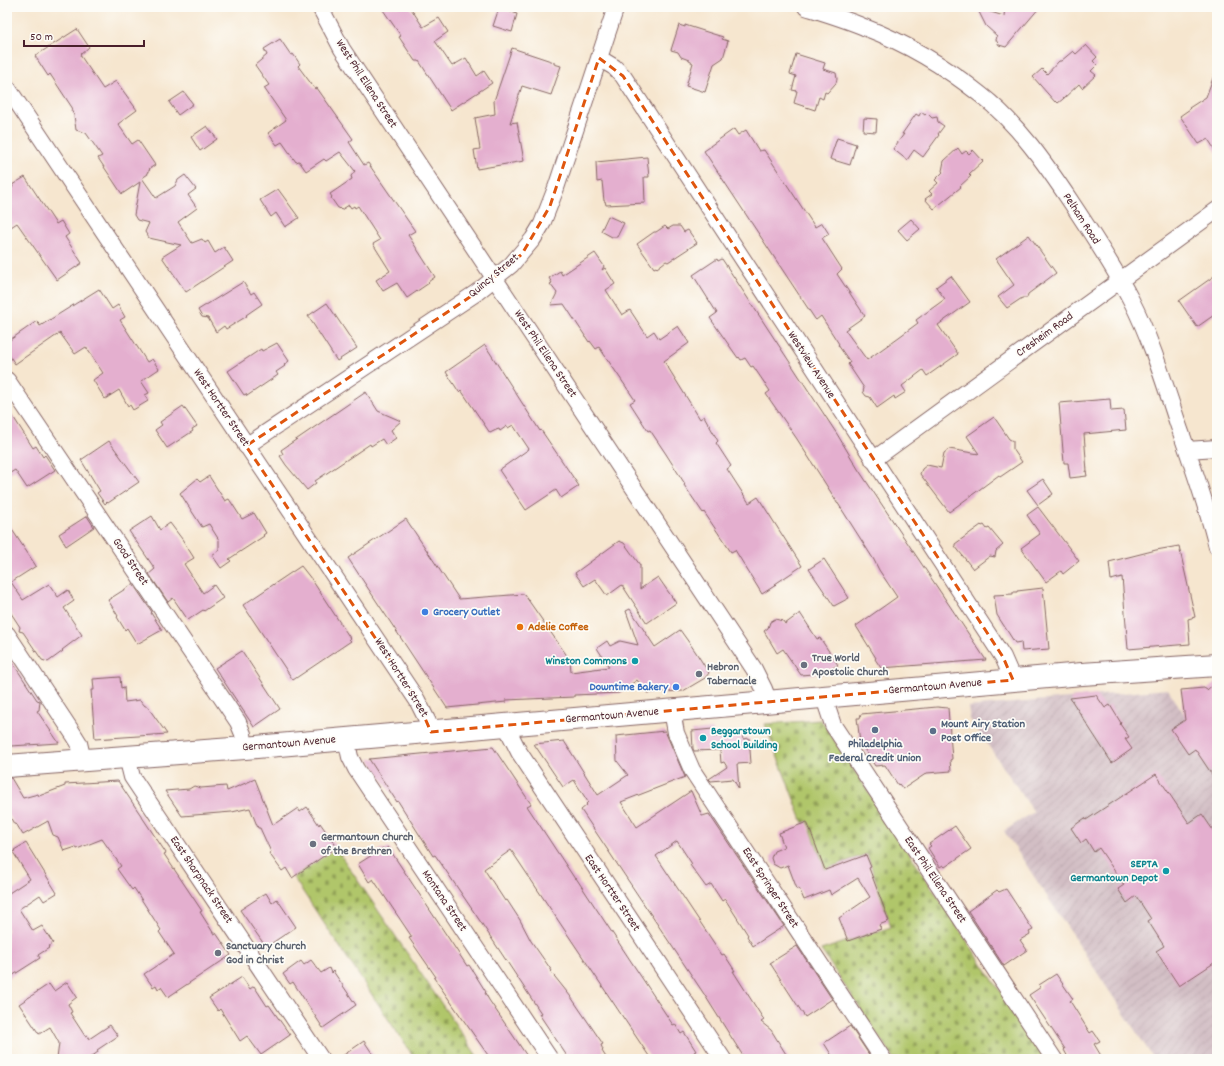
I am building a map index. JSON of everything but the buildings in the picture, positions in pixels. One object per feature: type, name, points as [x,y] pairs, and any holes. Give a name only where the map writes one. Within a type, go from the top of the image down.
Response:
[{"type":"main road","name":"Germantown Avenue","points":[[7,766],[245,748],[1013,680],[1217,664]]},
{"type":"street","name":"West Phil Ellena Street","points":[[320,7],[342,49],[754,669],[769,702]]},
{"type":"street","name":"Quincy Street","points":[[246,446],[476,294],[522,254],[542,224],[556,188],[616,7]]},
{"type":"street","name":"Pelham Road","points":[[806,7],[864,26],[897,41],[942,66],[982,96],[1014,127],[1035,151],[1071,202],[1120,280],[1143,328],[1187,450],[1207,510],[1217,547]]},
{"type":"street","name":"Westview Avenue","points":[[599,58],[614,67],[623,76],[1003,657],[1013,680]]},
{"type":"street","name":"West Hortter Street","points":[[7,87],[417,700],[424,712],[431,732]]},
{"type":"street","name":"Cresheim Road","points":[[873,460],[1217,210]]},
{"type":"street","name":"Good Street","points":[[7,380],[238,722],[243,734],[245,748]]},
{"type":"street","points":[[1187,450],[1217,448]]},
{"type":"street","points":[[7,634],[79,743],[83,760]]},
{"type":"street","name":"East Phil Ellena Street","points":[[825,697],[833,725],[1054,1059]]},
{"type":"street","name":"East Springer Street","points":[[672,710],[676,733],[692,770],[883,1059]]},
{"type":"street","name":"East Hortter Street","points":[[508,725],[510,734],[519,752],[723,1059]]},
{"type":"street","name":"Montana Street","points":[[346,739],[350,757],[356,769],[550,1059]]},
{"type":"street","name":"East Sharpnack Street","points":[[127,757],[132,776],[136,783],[321,1059]]},
{"type":"highlighted area","points":[[599,58],[623,76],[1003,657],[1013,680],[431,732],[417,700],[246,446],[476,293],[522,254],[550,206]]},
{"type":"shaded area","name":"SEPTA Germantown Depot","points":[[1168,689],[1217,765],[1217,1059],[1154,1059],[1004,831],[1034,812],[970,719],[968,707]]},
{"type":"green space","points":[[821,720],[1045,1059],[894,1059],[821,950],[891,927],[867,854],[825,869],[808,821],[803,823],[765,724]]},
{"type":"green space","points":[[335,847],[479,1059],[415,1059],[293,877]]},
{"type":"place","name":"Grocery Outlet","points":[[425,612]]},
{"type":"place","name":"Adelie Coffee","points":[[520,627]]},
{"type":"place","name":"Winston Commons","points":[[635,661]]},
{"type":"place","name":"True World Apostolic Church","points":[[804,665]]},
{"type":"place","name":"Hebron Tabernacle","points":[[699,674]]},
{"type":"place","name":"Downtime Bakery","points":[[676,687]]},
{"type":"place","name":"Philadelphia Federal Credit Union","points":[[875,730]]},
{"type":"place","name":"Mount Airy Station Post Office","points":[[933,731]]},
{"type":"place","name":"Beggarstown School Building","points":[[703,738]]},
{"type":"place","name":"Germantown Church of the Brethren","points":[[313,844]]},
{"type":"place","name":"SEPTA Germantown Depot","points":[[1166,871]]},
{"type":"place","name":"Sanctuary Church God in Christ","points":[[218,953]]}]
